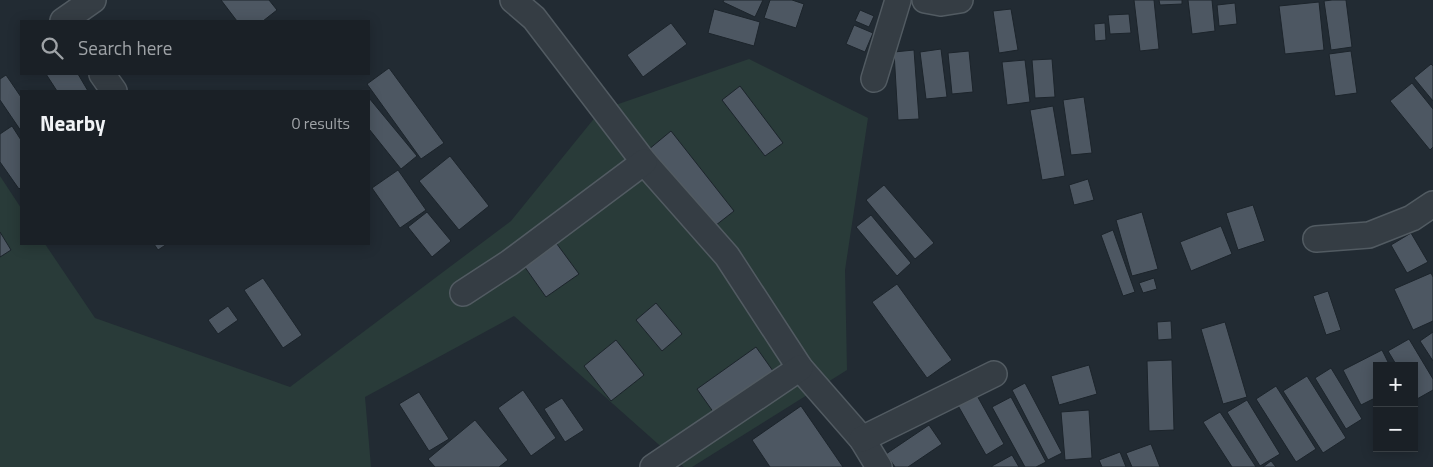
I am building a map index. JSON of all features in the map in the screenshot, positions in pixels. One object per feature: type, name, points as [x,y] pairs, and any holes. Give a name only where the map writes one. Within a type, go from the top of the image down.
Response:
[{"type":"street","points":[[66,20],[94,0]]},
{"type":"street","points":[[513,0],[534,18],[644,162],[727,256],[800,368],[862,440],[879,467]]},
{"type":"street","points":[[874,79],[898,0]]},
{"type":"street","points":[[925,0],[941,3],[960,0]]},
{"type":"street","points":[[103,75],[113,90]]},
{"type":"street","points":[[463,293],[509,263],[644,162]]},
{"type":"street","points":[[1316,239],[1369,235],[1412,218],[1433,204]]},
{"type":"street","points":[[653,467],[800,368]]},
{"type":"street","points":[[862,440],[994,374]]},
{"type":"shaded area","points":[[749,59],[868,118],[845,270],[847,370],[692,467],[684,467],[514,316],[365,397],[371,467],[0,467],[0,176],[20,206],[20,245],[46,245],[95,318],[290,387],[511,221],[601,110]]},
{"type":"building","points":[[221,0],[269,0],[277,10],[264,20],[236,20]]},
{"type":"building","points":[[724,0],[763,0],[755,17],[723,2]]},
{"type":"building","points":[[770,0],[792,0],[804,4],[796,28],[764,18]]},
{"type":"building","points":[[1134,0],[1154,0],[1159,49],[1140,51]]},
{"type":"building","points":[[1159,0],[1182,0],[1182,4],[1160,5]]},
{"type":"building","points":[[1188,0],[1212,0],[1215,31],[1192,34]]},
{"type":"building","points":[[1346,0],[1352,47],[1331,50],[1324,1]]},
{"type":"building","points":[[1319,2],[1324,50],[1285,54],[1279,6]]},
{"type":"building","points":[[1235,3],[1237,24],[1219,26],[1217,5]]},
{"type":"building","points":[[714,9],[760,22],[754,46],[708,33]]},
{"type":"building","points":[[1011,9],[1018,50],[999,53],[993,11]]},
{"type":"building","points":[[860,10],[874,16],[869,27],[855,21]]},
{"type":"building","points":[[1129,14],[1131,33],[1110,34],[1108,15]]},
{"type":"building","points":[[671,23],[687,44],[643,77],[627,55]]},
{"type":"building","points":[[1105,23],[1106,40],[1095,41],[1094,24]]},
{"type":"building","points":[[854,25],[873,33],[865,52],[846,44]]},
{"type":"building","points":[[941,49],[947,97],[926,99],[920,52]]},
{"type":"building","points":[[914,50],[919,119],[898,120],[894,52]]},
{"type":"building","points":[[969,51],[973,92],[952,94],[948,53]]},
{"type":"building","points":[[1351,51],[1357,93],[1335,96],[1329,54]]},
{"type":"building","points":[[1052,59],[1055,97],[1035,98],[1032,60]]},
{"type":"building","points":[[1025,60],[1030,102],[1007,105],[1002,62]]},
{"type":"building","points":[[1431,64],[1433,66],[1433,101],[1414,78]]},
{"type":"building","points":[[389,68],[444,143],[421,159],[367,84]]},
{"type":"building","points":[[6,75],[20,96],[20,130],[0,100],[0,79]]},
{"type":"building","points":[[47,75],[79,75],[87,90],[56,90]]},
{"type":"building","points":[[1412,83],[1433,109],[1433,147],[1430,150],[1390,101]]},
{"type":"building","points":[[740,86],[783,143],[765,156],[722,100]]},
{"type":"building","points":[[1084,97],[1092,153],[1071,155],[1063,100]]},
{"type":"building","points":[[370,99],[417,156],[401,169],[370,130]]},
{"type":"building","points":[[1053,106],[1065,176],[1042,180],[1030,110]]},
{"type":"building","points":[[12,126],[20,138],[19,189],[0,162],[0,134]]},
{"type":"building","points":[[671,131],[734,211],[711,229],[648,150]]},
{"type":"building","points":[[450,156],[489,206],[459,230],[419,181]]},
{"type":"building","points":[[398,170],[426,210],[400,228],[372,188]]},
{"type":"building","points":[[1088,179],[1094,200],[1074,205],[1069,185]]},
{"type":"building","points":[[884,185],[934,243],[915,259],[866,200]]},
{"type":"building","points":[[1253,205],[1265,241],[1238,250],[1226,213]]},
{"type":"building","points":[[427,212],[451,241],[432,257],[408,227]]},
{"type":"building","points":[[1142,212],[1158,269],[1132,276],[1116,220]]},
{"type":"building","points":[[871,215],[911,263],[897,276],[856,227]]},
{"type":"building","points":[[1221,226],[1232,254],[1191,271],[1180,242]]},
{"type":"building","points":[[1113,230],[1135,292],[1123,296],[1101,235]]},
{"type":"building","points":[[0,232],[11,250],[0,257]]},
{"type":"building","points":[[1411,233],[1428,262],[1407,273],[1391,245]]},
{"type":"building","points":[[554,240],[579,274],[546,297],[522,263]]},
{"type":"building","points":[[155,245],[166,245],[158,250]]},
{"type":"building","points":[[1431,273],[1433,277],[1433,321],[1413,330],[1394,289]]},
{"type":"building","points":[[263,278],[302,335],[283,348],[244,290]]},
{"type":"building","points":[[1154,278],[1157,289],[1143,293],[1139,283]]},
{"type":"building","points":[[897,284],[952,360],[927,378],[872,302]]},
{"type":"building","points":[[1328,291],[1341,330],[1326,335],[1313,296]]},
{"type":"building","points":[[656,303],[682,334],[662,351],[636,320]]},
{"type":"building","points":[[228,306],[238,320],[218,334],[208,320]]},
{"type":"building","points":[[1171,321],[1172,339],[1158,340],[1157,322]]},
{"type":"building","points":[[1225,322],[1247,397],[1223,404],[1201,329]]},
{"type":"building","points":[[1433,332],[1433,361],[1420,341]]},
{"type":"building","points":[[1409,339],[1433,379],[1433,390],[1418,398],[1418,362],[1395,362],[1388,351]]},
{"type":"building","points":[[616,340],[644,375],[611,401],[584,366]]},
{"type":"building","points":[[756,347],[773,371],[714,413],[697,389]]},
{"type":"building","points":[[1382,350],[1388,362],[1373,362],[1373,399],[1361,405],[1343,370]]},
{"type":"building","points":[[1172,360],[1174,430],[1149,431],[1147,361]]},
{"type":"building","points":[[1089,365],[1097,394],[1059,405],[1051,376]]},
{"type":"building","points":[[1331,368],[1362,419],[1346,429],[1315,378]]},
{"type":"building","points":[[1307,376],[1346,438],[1323,453],[1283,391]]},
{"type":"building","points":[[1025,383],[1062,453],[1048,460],[1012,390]]},
{"type":"building","points":[[1276,386],[1316,449],[1296,462],[1256,399]]},
{"type":"building","points":[[523,390],[556,438],[531,456],[498,408]]},
{"type":"building","points":[[419,392],[449,439],[429,451],[399,404]]},
{"type":"building","points":[[975,392],[1004,444],[986,455],[956,402]]},
{"type":"building","points":[[1011,397],[1046,462],[1036,467],[1025,467],[992,407]]},
{"type":"building","points":[[562,398],[584,430],[565,442],[544,409]]},
{"type":"building","points":[[1247,400],[1280,454],[1260,466],[1227,412]]},
{"type":"building","points":[[801,406],[843,467],[770,467],[752,440]]},
{"type":"building","points":[[1089,410],[1092,458],[1065,460],[1061,412]]},
{"type":"building","points":[[1220,412],[1256,467],[1232,467],[1203,422]]},
{"type":"building","points":[[475,420],[508,460],[499,467],[435,467],[428,459]]},
{"type":"building","points":[[929,425],[942,444],[908,467],[895,467],[886,454]]},
{"type":"building","points":[[1151,444],[1160,467],[1132,467],[1126,453]]},
{"type":"building","points":[[1120,452],[1126,467],[1102,467],[1099,460]]},
{"type":"building","points":[[1012,455],[1019,467],[992,467],[992,466]]},
{"type":"building","points":[[1271,461],[1276,467],[1263,467]]}]
